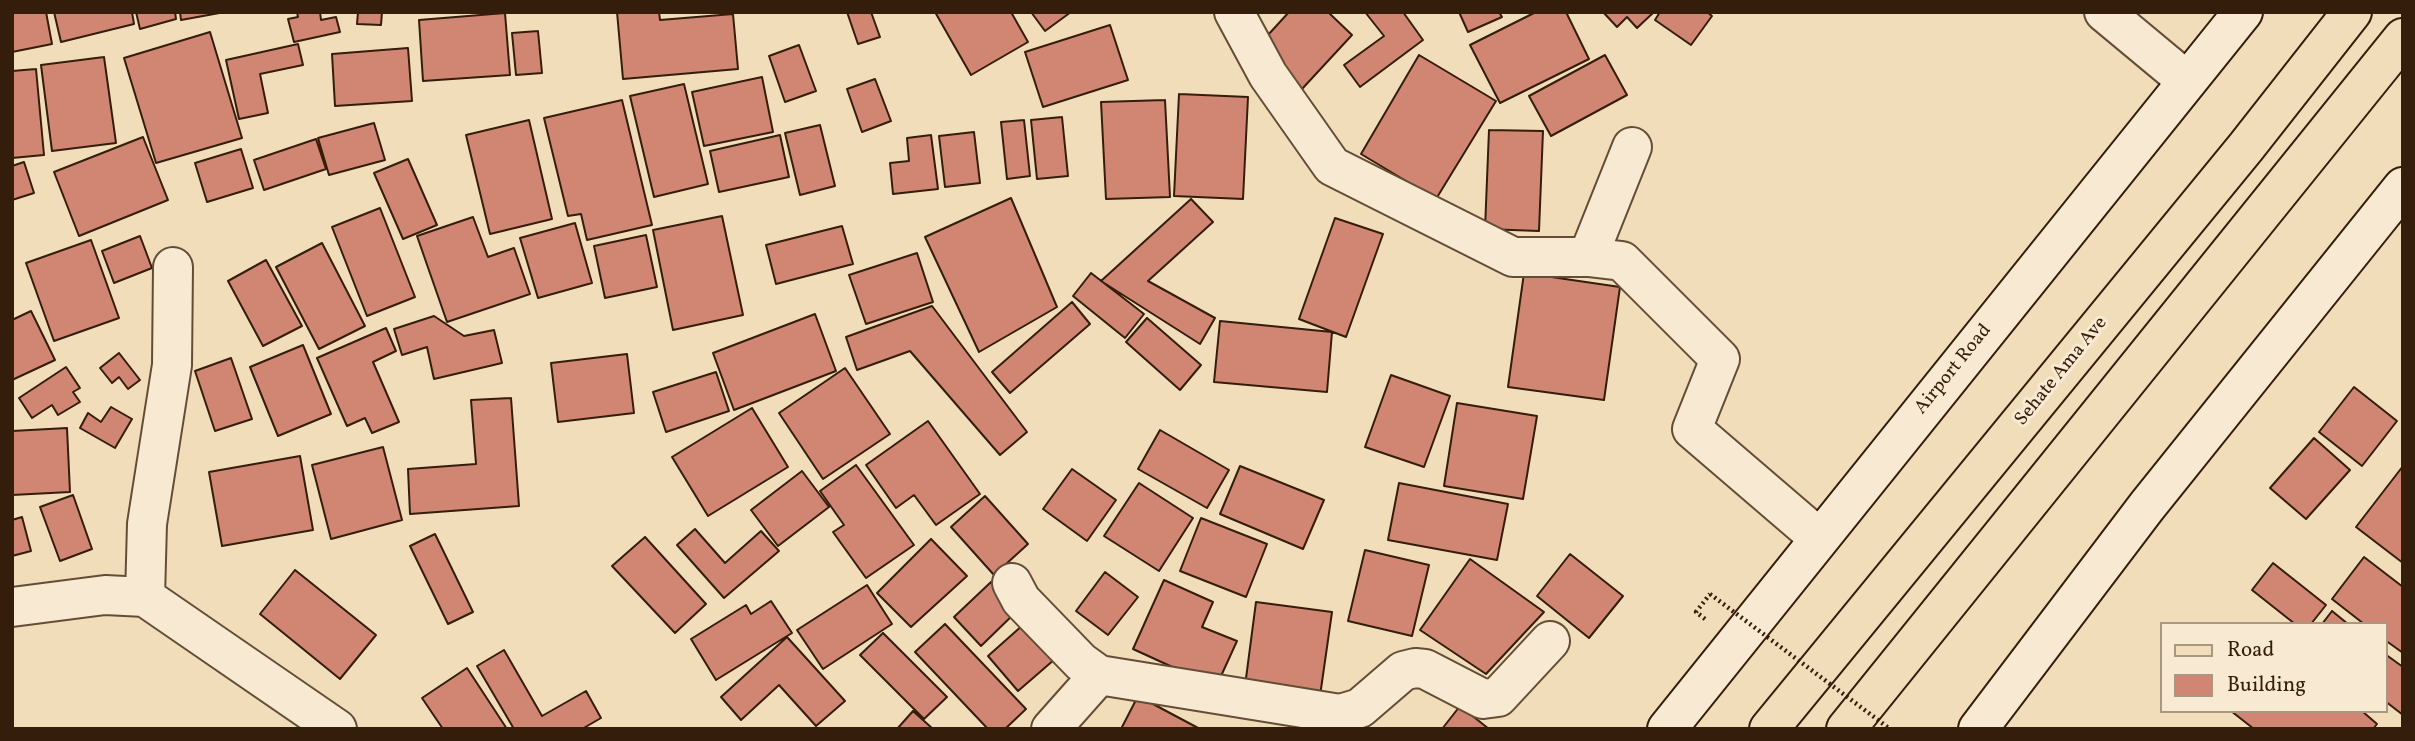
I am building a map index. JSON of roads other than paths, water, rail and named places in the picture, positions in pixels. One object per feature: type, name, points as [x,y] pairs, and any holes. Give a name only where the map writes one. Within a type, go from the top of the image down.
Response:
[{"type":"main road","name":"Sehate Ama Ave","points":[[1769,729],[2246,147],[2352,12]]},
{"type":"main road","points":[[1846,729],[2403,38]]},
{"type":"street","points":[[1234,12],[1268,75],[1332,166],[1513,257],[1588,257],[1622,261],[1720,359],[1692,429],[1819,538]]},
{"type":"street","points":[[2104,12],[2187,81]]},
{"type":"street","name":"Airport Road","points":[[1667,729],[2243,12]]},
{"type":"street","points":[[1588,257],[1632,146]]},
{"type":"street","points":[[1978,729],[2147,506],[2403,187]]},
{"type":"street","points":[[145,597],[147,524],[172,365],[173,267]]},
{"type":"street","points":[[1012,583],[1021,600],[1081,662],[1099,675],[1340,715],[1360,708],[1403,671],[1415,668],[1424,669],[1483,699],[1498,697],[1550,641]]},
{"type":"street","points":[[12,607],[105,595],[145,597],[337,729]]},
{"type":"street","points":[[1051,729],[1099,675]]}]
